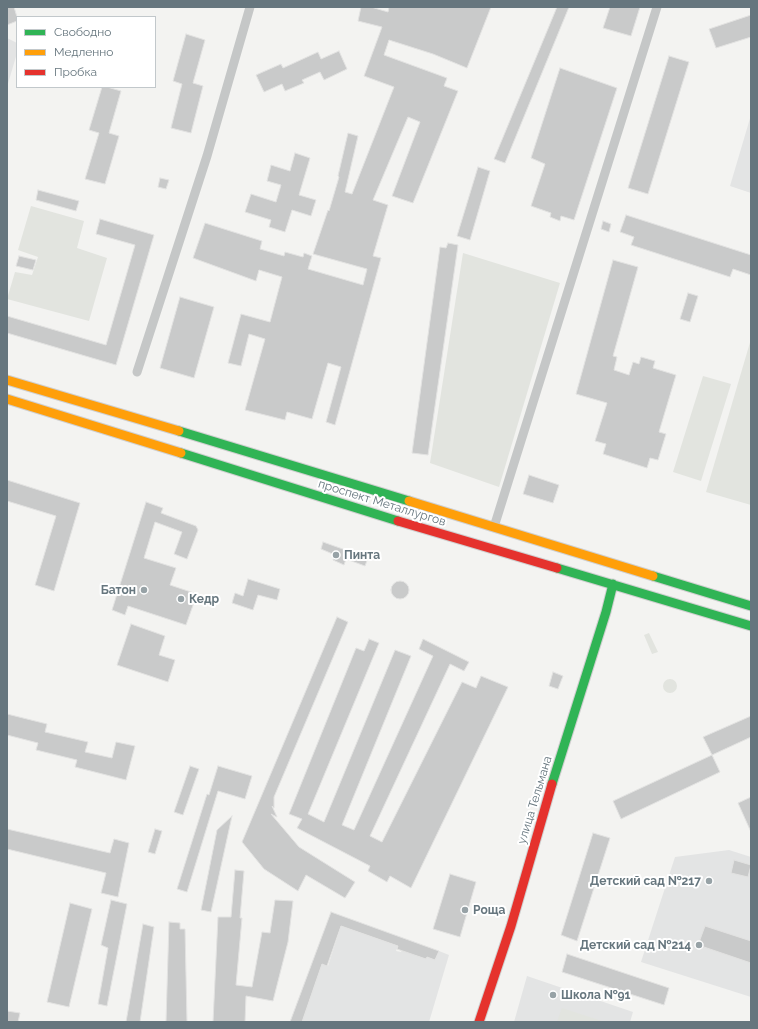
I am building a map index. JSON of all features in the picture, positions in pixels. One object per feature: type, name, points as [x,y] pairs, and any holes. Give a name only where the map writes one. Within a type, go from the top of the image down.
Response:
[{"type":"main road","name":"проспект Металлургов","points":[[7,380],[121,413],[494,527],[751,626]]},
{"type":"main road","name":"проспект Металлургов","points":[[7,399],[112,430],[263,480],[616,575],[751,606]]},
{"type":"main road","name":"улица Тельмана","points":[[479,1022],[511,926],[543,813],[606,612],[616,575]]},
{"type":"street","points":[[138,372],[207,156],[250,7]]},
{"type":"street","points":[[494,527],[656,7]]},
{"type":"shaded area","points":[[7,38],[16,42],[16,56],[7,87]]},
{"type":"shaded area","points":[[751,115],[751,193],[730,186]]},
{"type":"shaded area","points":[[31,206],[84,221],[77,248],[107,258],[89,321],[7,299],[15,272],[32,275],[38,257],[18,250]]},
{"type":"shaded area","points":[[463,253],[560,283],[499,487],[430,463]]},
{"type":"shaded area","points":[[751,339],[751,505],[706,492]]},
{"type":"shaded area","points":[[703,376],[731,384],[701,481],[673,472]]},
{"type":"shaded area","points":[[649,633],[658,652],[652,654],[644,635]]},
{"type":"shaded area","points":[[670,679],[675,681],[677,686],[675,691],[670,693],[665,691],[663,686],[665,681]]},
{"type":"shaded area","points":[[729,850],[751,857],[751,997],[641,962],[675,857]]},
{"type":"shaded area","points":[[341,926],[398,946],[396,951],[401,952],[403,948],[415,955],[426,959],[427,957],[435,960],[439,951],[449,955],[429,1022],[302,1022],[322,964],[328,966]]},
{"type":"shaded area","name":"Школа №91","points":[[527,976],[633,1012],[630,1022],[514,1022]]},
{"type":"shaded area","points":[[562,1008],[605,1022],[557,1022]]},
{"type":"building","points":[[7,7],[14,7],[17,16],[16,21],[7,25]]},
{"type":"building","points":[[361,7],[371,7],[388,12],[389,7],[491,7],[467,68],[433,54],[389,40],[384,55],[447,78],[444,86],[458,91],[413,203],[392,196],[420,122],[408,117],[373,200],[388,205],[373,256],[381,258],[335,425],[326,422],[341,367],[328,363],[312,419],[287,412],[285,420],[245,410],[265,339],[249,334],[241,366],[228,363],[241,314],[270,322],[282,277],[259,270],[256,281],[193,258],[205,223],[262,241],[260,249],[284,256],[285,252],[303,257],[304,253],[312,256],[308,269],[363,285],[367,269],[313,254],[328,210],[329,211],[339,177],[348,133],[358,136],[345,192],[352,194],[394,87],[364,76],[382,27],[358,21]]},
{"type":"building","points":[[557,7],[569,7],[505,163],[494,159]]},
{"type":"building","points":[[610,7],[640,7],[631,36],[603,28]]},
{"type":"building","points":[[751,15],[751,37],[716,48],[709,29]]},
{"type":"building","points":[[186,34],[205,40],[193,83],[203,86],[191,133],[171,128],[182,84],[173,81]]},
{"type":"building","points":[[339,51],[347,69],[324,80],[320,72],[302,80],[304,83],[285,91],[282,84],[264,92],[256,75],[281,64],[283,68],[318,52],[321,59]]},
{"type":"building","points":[[669,56],[689,62],[648,194],[628,188]]},
{"type":"building","points":[[560,68],[617,88],[574,220],[561,216],[560,221],[550,217],[551,213],[531,206],[545,164],[531,158]]},
{"type":"building","points":[[102,88],[110,88],[121,91],[109,133],[119,136],[105,184],[85,179],[99,133],[89,130]]},
{"type":"building","points":[[295,153],[310,158],[299,195],[316,200],[311,216],[292,210],[285,232],[269,227],[271,220],[245,212],[251,194],[276,202],[281,185],[267,181],[271,165],[290,171]]},
{"type":"building","points":[[478,167],[490,171],[470,240],[457,236]]},
{"type":"building","points":[[160,178],[169,180],[166,189],[158,187]]},
{"type":"building","points":[[38,190],[79,201],[76,211],[36,200]]},
{"type":"building","points":[[626,215],[751,255],[751,275],[733,269],[730,277],[631,245],[634,237],[620,232]]},
{"type":"building","points":[[100,219],[154,235],[116,365],[7,333],[7,316],[106,345],[135,245],[96,234]]},
{"type":"building","points":[[603,221],[611,224],[609,232],[601,229]]},
{"type":"building","points":[[448,243],[458,245],[428,455],[412,453],[440,247],[446,248]]},
{"type":"building","points":[[19,256],[36,260],[33,270],[16,266]]},
{"type":"building","points":[[613,260],[638,267],[613,356],[617,357],[614,370],[629,375],[633,362],[639,364],[641,357],[655,361],[653,368],[676,375],[659,432],[666,434],[658,460],[650,458],[647,468],[603,454],[606,444],[595,441],[607,403],[576,394]]},
{"type":"building","points":[[688,293],[698,296],[690,322],[680,319]]},
{"type":"building","points":[[180,297],[214,307],[194,378],[160,368]]},
{"type":"building","points":[[529,475],[559,485],[553,503],[523,494]]},
{"type":"building","points":[[7,480],[80,503],[54,591],[35,585],[56,516],[7,501]]},
{"type":"building","points":[[146,502],[163,508],[161,513],[196,526],[198,530],[187,559],[174,554],[182,532],[155,522],[144,558],[176,568],[170,585],[197,594],[186,625],[128,606],[125,615],[112,610]]},
{"type":"building","points":[[323,542],[368,558],[365,566],[346,559],[344,565],[333,560],[335,555],[321,549]]},
{"type":"building","points":[[248,579],[280,589],[277,600],[258,595],[253,610],[232,603],[235,593],[243,596]]},
{"type":"building","points":[[396,581],[404,581],[409,586],[407,597],[404,599],[396,599],[391,594],[391,586]]},
{"type":"building","points":[[337,617],[348,622],[274,797],[274,808],[272,806],[277,817],[271,814],[299,847],[355,882],[345,898],[306,875],[298,891],[264,869],[242,842]]},
{"type":"building","points":[[131,624],[165,636],[159,655],[175,660],[168,682],[117,665]]},
{"type":"building","points":[[369,639],[379,643],[308,814],[324,822],[395,650],[411,656],[342,825],[354,830],[433,656],[419,649],[423,639],[469,662],[464,671],[450,664],[370,836],[382,842],[462,682],[476,688],[481,676],[508,687],[411,888],[390,876],[387,882],[368,871],[370,866],[297,828],[302,819],[289,814],[356,648],[364,651]]},
{"type":"building","points":[[553,672],[563,676],[558,689],[549,686]]},
{"type":"building","points":[[7,714],[47,724],[45,732],[88,742],[85,752],[112,758],[116,742],[135,746],[126,780],[75,767],[77,760],[36,750],[38,743],[7,735]]},
{"type":"building","points":[[751,716],[751,737],[712,755],[703,737]]},
{"type":"building","points":[[712,755],[720,772],[621,819],[613,801]]},
{"type":"building","points":[[190,766],[199,769],[183,815],[174,812]]},
{"type":"building","points":[[218,766],[252,776],[245,799],[218,791],[187,892],[177,889],[207,794],[209,795]]},
{"type":"building","points":[[751,797],[751,832],[738,803]]},
{"type":"building","points":[[232,816],[211,912],[201,910],[217,830]]},
{"type":"building","points":[[7,829],[110,853],[114,839],[129,843],[118,897],[101,893],[106,873],[7,849]]},
{"type":"building","points":[[155,829],[162,831],[155,854],[148,852]]},
{"type":"building","points":[[593,833],[610,838],[577,941],[561,935]]},
{"type":"building","points":[[734,860],[751,865],[748,877],[731,873]]},
{"type":"building","points":[[235,870],[244,871],[240,918],[242,918],[236,985],[252,987],[262,932],[270,933],[275,900],[293,901],[288,942],[273,1001],[246,996],[245,1022],[213,1022],[218,917],[231,917]]},
{"type":"building","points":[[450,874],[476,882],[460,937],[433,929]]},
{"type":"building","points":[[111,900],[127,904],[107,1006],[98,1004],[108,948],[101,945]]},
{"type":"building","points":[[70,903],[92,909],[69,1007],[47,1002]]},
{"type":"building","points":[[331,912],[439,951],[435,960],[427,957],[426,959],[397,949],[398,946],[341,926],[327,966],[322,964],[302,1022],[290,1022]]},
{"type":"building","points":[[169,922],[180,923],[180,929],[185,929],[187,1022],[166,1022]]},
{"type":"building","points":[[143,924],[154,927],[140,1022],[126,1022]]},
{"type":"building","points":[[705,926],[751,941],[751,963],[698,945]]},
{"type":"building","points":[[567,954],[669,988],[664,1005],[562,972]]},
{"type":"building","points":[[7,1011],[20,1013],[18,1022],[7,1022]]},
{"type":"traffic: fast","points":[[179,431],[409,501]]},
{"type":"traffic: fast","points":[[181,453],[398,521]]},
{"type":"traffic: fast","points":[[557,568],[751,626]]},
{"type":"traffic: fast","points":[[653,576],[751,606]]},
{"type":"traffic: fast","points":[[552,784],[606,612],[613,584]]},
{"type":"traffic: slow","points":[[7,380],[179,431]]},
{"type":"traffic: slow","points":[[7,399],[181,453]]},
{"type":"traffic: slow","points":[[409,501],[653,576]]},
{"type":"traffic: jam","points":[[398,521],[557,568]]},
{"type":"traffic: jam","points":[[479,1022],[511,926],[552,784]]},
{"type":"place","name":"Пинта","points":[[336,555]]},
{"type":"place","name":"Батон","points":[[144,590]]},
{"type":"place","name":"Кедр","points":[[181,599]]},
{"type":"place","name":"Детский сад №217","points":[[709,881]]},
{"type":"place","name":"Роща","points":[[465,910]]},
{"type":"place","name":"Детский сад №214","points":[[699,945]]},
{"type":"place","name":"Школа №91","points":[[553,995]]}]
